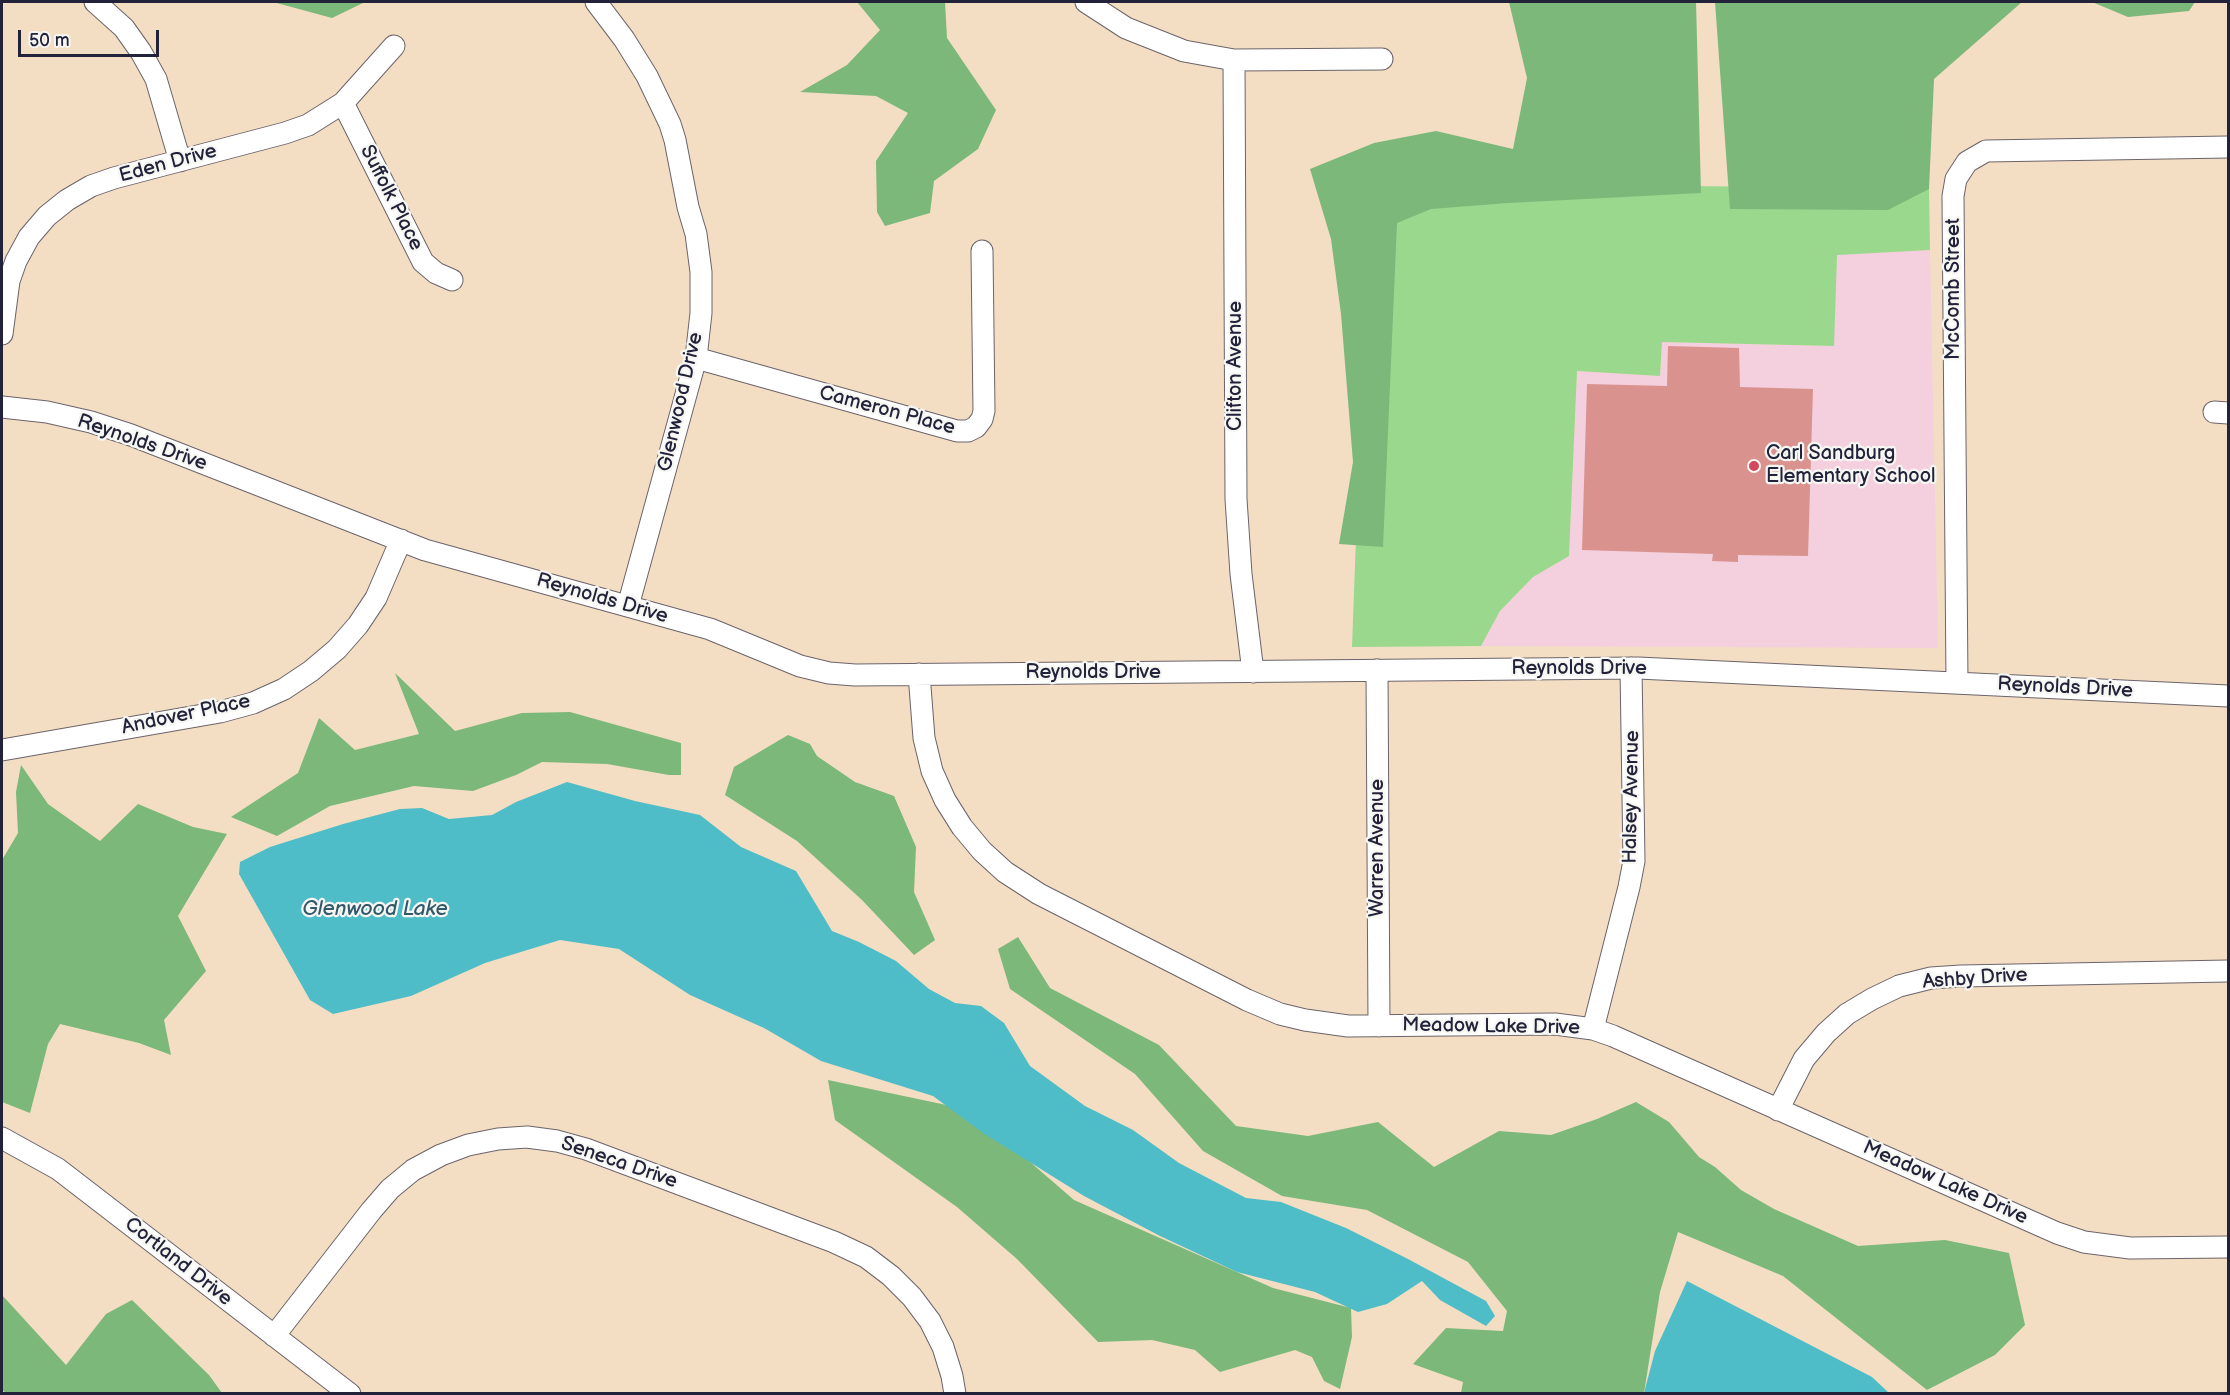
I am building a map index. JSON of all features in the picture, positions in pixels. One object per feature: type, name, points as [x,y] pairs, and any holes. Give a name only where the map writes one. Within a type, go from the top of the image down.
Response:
[{"type":"street","points":[[96,2],[124,28],[156,79],[180,161]]},
{"type":"street","name":"Glenwood Drive","points":[[596,2],[624,39],[647,76],[675,140],[688,207],[696,234],[701,272],[701,313],[696,358],[628,606]]},
{"type":"street","points":[[1086,2],[1126,28],[1184,51],[1234,60],[1382,59]]},
{"type":"street","name":"Eden Drive","points":[[2,334],[5,280],[29,237],[47,216],[67,200],[91,186],[308,125],[343,103],[394,46]]},
{"type":"street","name":"Clifton Avenue","points":[[1234,60],[1236,499],[1241,574],[1253,672]]},
{"type":"street","name":"Suffolk Place","points":[[343,103],[423,262],[436,273],[452,280]]},
{"type":"street","name":"McComb Street","points":[[1957,683],[1953,196],[1956,179],[1967,162],[1986,151],[2229,147]]},
{"type":"street","name":"Cameron Place","points":[[696,358],[957,431],[968,431],[982,420],[984,411],[982,251]]},
{"type":"street","name":"Reynolds Drive","points":[[2,406],[48,412],[91,422],[131,435],[425,550],[710,629],[790,662],[819,671],[855,675],[1631,668],[2229,696]]},
{"type":"street","name":"Andover Place","points":[[2,750],[220,712],[253,703],[284,689],[311,671],[337,649],[358,625],[376,598],[401,540]]},
{"type":"street","name":"Halsey Avenue","points":[[1593,1029],[1634,861],[1631,668]]},
{"type":"street","name":"Warren Avenue","points":[[1377,670],[1379,1026]]},
{"type":"street","name":"Meadow Lake Drive","points":[[919,674],[924,738],[932,771],[945,800],[962,827],[982,851],[1005,872],[1040,894],[1247,1000],[1280,1014],[1313,1022],[1348,1026],[1555,1024],[1593,1029],[2057,1233],[2084,1242],[2130,1248],[2229,1247]]},
{"type":"street","name":"Ashby Drive","points":[[1778,1110],[1804,1059],[1826,1033],[1847,1014],[1899,986],[1930,978],[1961,976],[2229,971]]},
{"type":"street","name":"Seneca Drive","points":[[274,1336],[371,1211],[413,1170],[441,1155],[468,1145],[498,1139],[527,1137],[557,1141],[586,1149],[834,1242],[866,1257],[891,1276],[912,1297],[930,1321],[943,1347],[955,1394]]},
{"type":"street","name":"Cortland Drive","points":[[2,1138],[58,1169],[350,1394]]},
{"type":"shaded area","name":"Carl Sandburg Elementary School","points":[[1930,250],[1938,648],[1481,646],[1500,611],[1533,577],[1569,556],[1577,371],[1660,376],[1662,342],[1833,346],[1837,254]]},
{"type":"green space","points":[[273,2],[365,2],[332,18]]},
{"type":"green space","points":[[857,2],[945,2],[947,38],[996,110],[978,149],[934,181],[930,213],[885,226],[877,212],[876,161],[908,113],[876,96],[800,92],[847,65],[880,30]]},
{"type":"green space","points":[[1509,2],[1696,2],[1701,193],[1431,209],[1397,223],[1383,547],[1339,544],[1353,462],[1341,314],[1331,239],[1310,169],[1374,143],[1436,131],[1513,149],[1527,78]]},
{"type":"green space","points":[[1715,2],[2022,2],[1934,79],[1929,189],[1888,210],[1730,209]]},
{"type":"green space","points":[[2092,2],[2195,2],[2189,11],[2128,17]]},
{"type":"green space","points":[[1369,182],[1929,189],[1930,250],[1837,255],[1834,346],[1662,342],[1660,376],[1577,371],[1569,556],[1533,577],[1500,611],[1481,646],[1352,647]]},
{"type":"green space","points":[[395,673],[455,731],[522,713],[570,712],[681,743],[681,775],[607,764],[542,762],[516,775],[473,791],[414,786],[330,806],[277,836],[231,817],[298,773],[319,718],[355,750],[419,734]]},
{"type":"green space","points":[[788,735],[810,744],[817,756],[855,782],[894,796],[916,847],[914,892],[935,940],[914,955],[862,900],[797,841],[725,795],[734,767]]},
{"type":"green space","points":[[21,765],[48,804],[100,841],[138,804],[193,827],[227,834],[178,916],[206,971],[164,1020],[171,1055],[139,1043],[60,1024],[48,1044],[30,1113],[2,1102],[2,860],[18,833],[16,792]]},
{"type":"green space","points":[[1018,937],[1050,988],[1159,1045],[1236,1126],[1308,1136],[1378,1122],[1434,1167],[1499,1131],[1551,1135],[1636,1102],[1669,1122],[1699,1157],[1715,1167],[1741,1190],[1774,1209],[1858,1246],[1945,1240],[2009,1253],[2025,1325],[1995,1355],[1927,1390],[1783,1276],[1678,1232],[1660,1292],[1644,1393],[1461,1393],[1463,1382],[1413,1364],[1446,1328],[1503,1331],[1507,1311],[1468,1262],[1367,1210],[1282,1196],[1203,1151],[1135,1074],[1010,989],[998,949]]},
{"type":"green space","points":[[828,1080],[970,1110],[1074,1200],[1273,1288],[1351,1308],[1352,1337],[1340,1389],[1324,1381],[1312,1357],[1295,1350],[1220,1372],[1195,1350],[1152,1340],[1098,1342],[1017,1259],[957,1207],[835,1120]]},
{"type":"green space","points":[[2,1295],[66,1365],[106,1314],[132,1300],[209,1375],[222,1393],[6,1393],[2,1390]]},
{"type":"water","name":"Glenwood Lake","points":[[567,782],[635,801],[700,815],[741,847],[796,871],[832,931],[896,961],[929,989],[955,1003],[981,1006],[1004,1023],[1030,1066],[1085,1106],[1133,1130],[1179,1163],[1246,1198],[1281,1202],[1346,1228],[1408,1259],[1486,1301],[1495,1316],[1486,1326],[1440,1300],[1422,1281],[1387,1304],[1358,1312],[1315,1292],[1237,1272],[1160,1236],[1084,1196],[983,1133],[933,1096],[821,1061],[764,1028],[690,995],[619,949],[560,940],[485,963],[411,996],[333,1014],[310,1000],[239,874],[240,862],[270,847],[343,824],[400,809],[422,808],[449,819],[492,815],[516,802]]},
{"type":"water","points":[[1687,1281],[1872,1377],[1889,1393],[1644,1393],[1655,1351]]},
{"type":"building","points":[[1668,346],[1739,348],[1740,387],[1813,389],[1808,556],[1738,555],[1738,562],[1712,561],[1713,554],[1582,550],[1587,384],[1667,386]]},
{"type":"place","name":"Carl Sandburg Elementary School","points":[[1754,466]]}]
